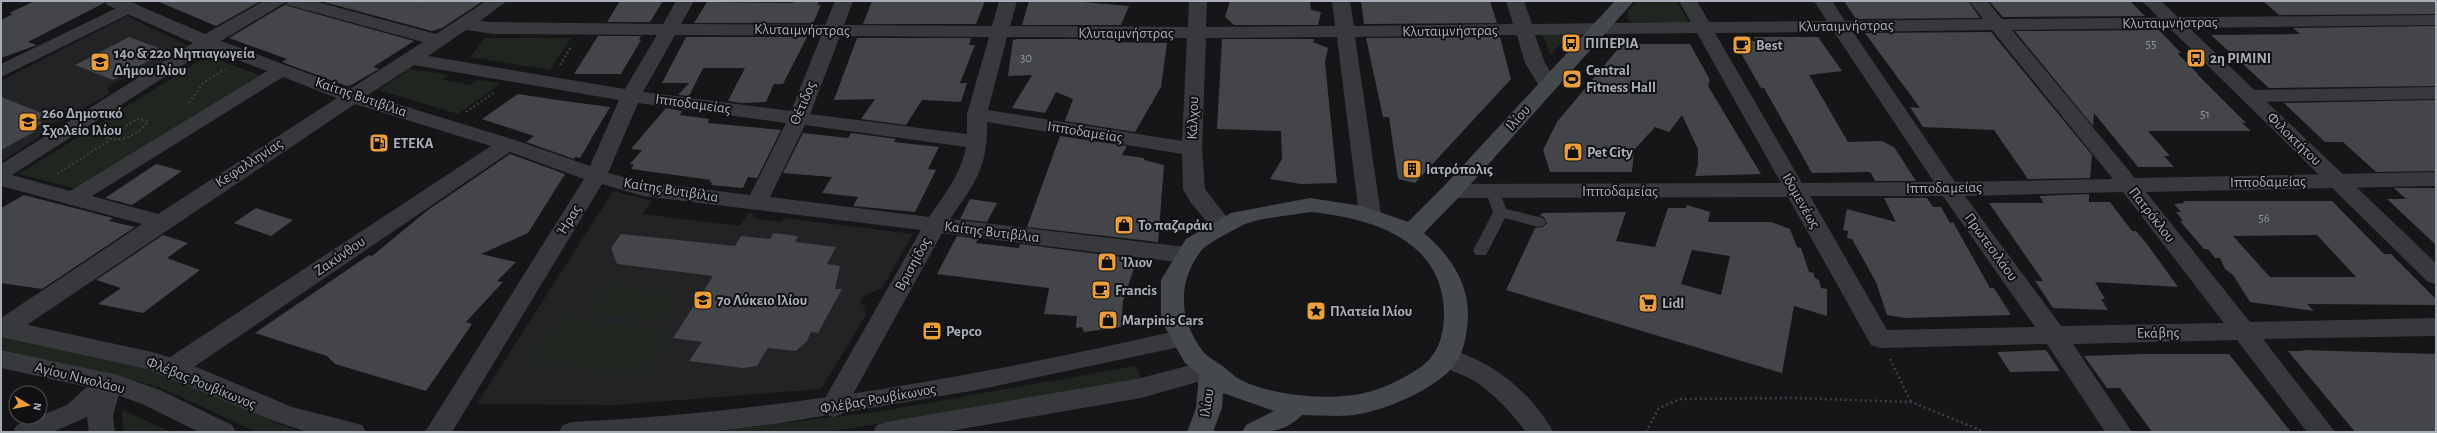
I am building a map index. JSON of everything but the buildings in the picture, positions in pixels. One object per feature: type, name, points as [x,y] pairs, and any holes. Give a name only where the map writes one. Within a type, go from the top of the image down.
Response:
[{"type":"main road","name":"Ιλίου","points":[[1410,233],[1452,191],[1625,1]]},
{"type":"main road","points":[[1310,205],[1341,208],[1370,215],[1410,233],[1435,256],[1447,274],[1455,293],[1457,313],[1447,357],[1409,385],[1384,397],[1349,405],[1326,408],[1295,406],[1247,394],[1209,372],[1180,339],[1174,325],[1170,296],[1178,268],[1185,255],[1197,243],[1222,225],[1252,212],[1280,206],[1310,205]]},
{"type":"main road","name":"Ιλίου","points":[[1200,432],[1209,408],[1209,372]]},
{"type":"main road","points":[[1266,430],[1284,417],[1295,406]]},
{"type":"street","points":[[1,172],[207,42],[277,1]]},
{"type":"street","points":[[294,1],[438,40]]},
{"type":"street","name":"Κεφαλληνίας","points":[[2,329],[351,96],[498,1]]},
{"type":"street","name":"Ήρας","points":[[438,432],[596,176],[630,96],[685,1]]},
{"type":"street","name":"Θέτιδος","points":[[757,202],[798,118],[844,1]]},
{"type":"street","name":"Βρισηίδος","points":[[833,407],[935,225],[965,181],[974,161],[977,142],[977,114],[1008,1]]},
{"type":"street","name":"Κάλχου","points":[[1198,1],[1192,149],[1194,189],[1202,203],[1222,225]]},
{"type":"street","points":[[1341,1],[1370,215]]},
{"type":"street","points":[[1515,1],[1535,63],[1548,84]]},
{"type":"street","name":"Ιδομενέως","points":[[1688,1],[1880,339]]},
{"type":"street","name":"Πρωτεσιλάου","points":[[1823,1],[1949,189],[2054,335],[2119,432]]},
{"type":"street","name":"Πατρόκλου","points":[[1978,1],[2129,185],[2241,331],[2322,432]]},
{"type":"street","name":"Φιλοκτήτου","points":[[2151,1],[2436,276]]},
{"type":"street","points":[[1,71],[121,4]]},
{"type":"street","name":"Καίτης Βυτιβίλια","points":[[121,4],[207,42],[351,96],[508,144],[596,176],[643,188],[1185,255]]},
{"type":"street","name":"Κλυταιμνήστρας","points":[[463,24],[494,28],[1000,33],[1196,33],[2436,20]]},
{"type":"street","name":"Ιπποδαμείας","points":[[409,58],[518,75],[630,96],[977,142]]},
{"type":"street","points":[[74,198],[282,70]]},
{"type":"street","points":[[2250,96],[2436,93]]},
{"type":"street","name":"Ιπποδαμείας","points":[[977,114],[1192,149]]},
{"type":"street","name":"Ζακύνθου","points":[[173,368],[508,144]]},
{"type":"street","points":[[1,179],[161,222]]},
{"type":"street","name":"Ιπποδαμείας","points":[[1452,191],[1949,189],[2436,179]]},
{"type":"street","name":"Εκάβης","points":[[1880,339],[2436,327]]},
{"type":"street","name":"Φλέβας Ρουβίκωνος","points":[[2,329],[141,358],[173,368],[276,414],[311,425],[353,432]]},
{"type":"street","name":"Φλέβας Ρουβίκωνος","points":[[572,432],[625,430],[833,407],[1113,355],[1180,339]]},
{"type":"street","points":[[1447,357],[1484,375],[1517,401],[1540,432]]},
{"type":"street","name":"Αγίου Νικολάου","points":[[1,359],[109,382],[151,397],[223,432]]},
{"type":"street","points":[[886,432],[1141,388],[1209,372]]},
{"type":"street","points":[[26,432],[76,412],[109,382]]},
{"type":"street","points":[[102,432],[100,416],[109,382]]},
{"type":"lane","points":[[1481,251],[1500,212],[1493,192]]},
{"type":"lane","points":[[1500,212],[1538,222]]},
{"type":"path","points":[[305,78],[393,28]]},
{"type":"path","points":[[549,81],[583,28]]},
{"type":"path","points":[[190,102],[203,83],[245,57]]},
{"type":"path","points":[[447,126],[518,75]]},
{"type":"path","points":[[34,188],[111,140],[125,138],[148,121],[144,119],[130,121],[109,135],[107,138],[111,140]]},
{"type":"path","points":[[1880,339],[1911,402]]},
{"type":"path","points":[[1646,432],[1659,408],[1680,399],[1792,398],[1911,402],[1985,432]]},
{"type":"shaded area","points":[[1638,1],[1677,1],[1688,21],[1684,23],[1631,22],[1627,18],[1628,10]]},
{"type":"shaded area","name":"14ο & 22ο Νηπιαγωγεία Δήμου Ιλίου","points":[[127,16],[189,46],[135,78],[124,78],[108,86],[109,94],[64,120],[47,125],[48,131],[1,162],[1,81]]},
{"type":"shaded area","points":[[1543,35],[1570,35],[1550,55]]},
{"type":"shaded area","points":[[485,38],[571,38],[550,70],[470,57]]},
{"type":"shaded area","points":[[207,56],[260,75],[77,189],[19,174]]},
{"type":"shaded area","points":[[409,69],[449,75],[443,80],[470,85],[477,80],[501,83],[458,114],[378,90]]},
{"type":"shaded area","name":"7ο Λύκειο Ιλίου","points":[[613,191],[652,201],[642,214],[740,226],[749,213],[753,214],[754,218],[781,222],[785,218],[913,234],[882,288],[864,296],[859,304],[866,305],[863,310],[866,315],[821,389],[616,405],[477,404]]},
{"type":"shaded area","points":[[610,286],[677,294],[659,321],[590,313]]},
{"type":"shaded area","points":[[563,318],[672,331],[643,375],[531,361]]},
{"type":"shaded area","points":[[1,336],[146,368],[216,394],[278,424],[302,432],[256,432],[166,390],[127,378],[1,350]]},
{"type":"shaded area","points":[[1136,366],[1141,378],[841,430],[824,432],[710,432],[876,412]]},
{"type":"shaded area","points":[[122,410],[171,432],[123,432]]},
{"type":"place","name":"ΠΙΠΕΡΙΑ","points":[[1571,43]]},
{"type":"place","name":"Best","points":[[1742,45]]},
{"type":"place","name":"2η ΡΙΜΙΝΙ","points":[[2196,58]]},
{"type":"place","name":"14ο & 22ο Νηπιαγωγεία Δήμου Ιλίου","points":[[100,62]]},
{"type":"place","name":"Central Fitness Hall","points":[[1572,79]]},
{"type":"place","name":"26ο Δημοτικό Σχολείο Ιλίου","points":[[28,122]]},
{"type":"place","name":"ΕΤΕΚΑ","points":[[379,143]]},
{"type":"place","name":"Pet City","points":[[1573,152]]},
{"type":"place","name":"Ιατρόπολις","points":[[1412,169]]},
{"type":"place","name":"Το παζαράκι","points":[[1124,225]]},
{"type":"place","name":"Ίλιον","points":[[1107,262]]},
{"type":"place","name":"Francis","points":[[1101,290]]},
{"type":"place","name":"7ο Λύκειο Ιλίου","points":[[703,300]]},
{"type":"place","name":"Lidl","points":[[1648,303]]},
{"type":"place","name":"Πλατεία Ιλίου","points":[[1316,311]]},
{"type":"place","name":"Marpinis Cars","points":[[1108,320]]},
{"type":"place","name":"Pepco","points":[[932,331]]}]
